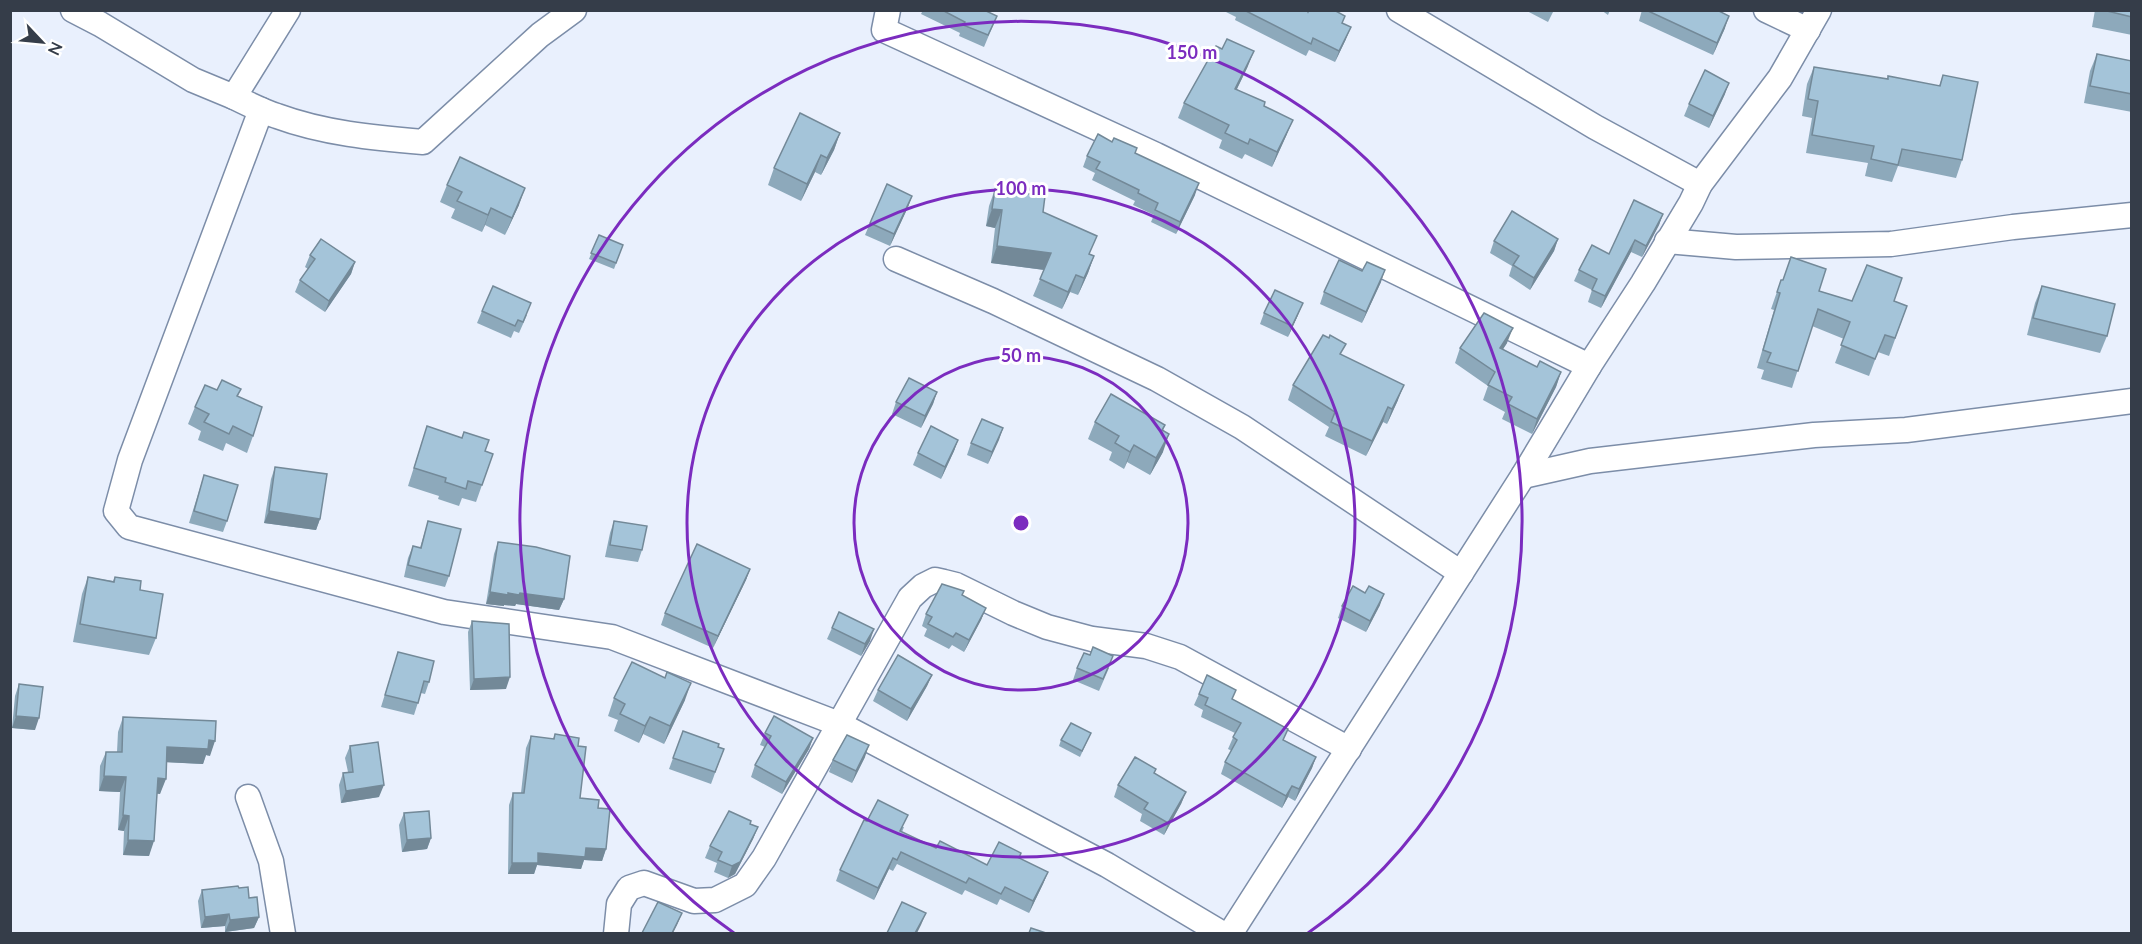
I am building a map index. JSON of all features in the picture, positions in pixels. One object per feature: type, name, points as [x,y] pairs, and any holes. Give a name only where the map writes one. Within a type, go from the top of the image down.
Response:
[{"type":"street","points":[[74,10],[193,80],[261,110],[361,136],[423,142],[540,35],[574,10]]},
{"type":"street","points":[[234,97],[288,10]]},
{"type":"street","points":[[888,10],[884,30],[1156,155],[1589,366]]},
{"type":"street","points":[[1399,10],[1595,127],[1700,184]]},
{"type":"street","points":[[1230,933],[1523,476],[1589,366],[1643,283],[1700,184],[1780,78],[1813,20],[1766,10]]},
{"type":"street","points":[[261,110],[130,460],[116,511],[129,527],[444,612],[612,637],[839,724],[1107,865],[1223,933]]},
{"type":"street","points":[[1668,241],[1736,247],[1891,244],[2013,227],[2132,215]]},
{"type":"street","points":[[896,259],[993,301],[1157,379],[1242,427],[1461,573]]},
{"type":"street","points":[[1523,476],[1590,461],[1814,435],[1905,430],[2132,401]]},
{"type":"street","points":[[616,933],[619,904],[629,888],[644,883],[694,901],[715,900],[745,885],[764,858],[910,598],[923,586],[935,580],[956,585],[1047,627],[1092,639],[1146,646],[1180,657],[1349,749]]},
{"type":"street","points":[[248,797],[271,861],[283,933]]},
{"type":"building","points":[[942,10],[984,10],[997,16],[988,35],[963,25],[965,22]]},
{"type":"building","points":[[1244,10],[1307,10],[1308,12],[1309,10],[1334,10],[1345,16],[1342,23],[1351,27],[1339,51],[1313,38],[1311,44]]},
{"type":"building","points":[[1646,10],[1717,10],[1729,16],[1717,43]]},
{"type":"building","points":[[2103,10],[2132,10],[2132,17]]},
{"type":"building","points":[[1227,39],[1254,51],[1235,89],[1265,102],[1264,106],[1293,120],[1277,152],[1250,139],[1248,144],[1225,133],[1229,125],[1184,103],[1216,46],[1222,49]]},
{"type":"building","points":[[2097,54],[2132,61],[2132,94],[2090,86]]},
{"type":"building","points":[[1814,67],[1888,79],[1888,76],[1940,86],[1943,75],[1978,82],[1962,160],[1902,149],[1898,165],[1871,159],[1874,146],[1812,135],[1818,101],[1808,99]]},
{"type":"building","points":[[1705,70],[1729,83],[1713,116],[1689,104]]},
{"type":"building","points":[[800,113],[840,133],[827,158],[821,155],[807,184],[774,168]]},
{"type":"building","points":[[1098,134],[1112,142],[1114,138],[1137,148],[1135,153],[1199,183],[1180,222],[1155,210],[1158,203],[1138,193],[1139,190],[1096,169],[1100,162],[1087,156]]},
{"type":"building","points":[[460,157],[525,188],[512,218],[491,208],[488,215],[457,201],[462,192],[447,185]]},
{"type":"building","points":[[887,184],[912,196],[894,234],[870,223]]},
{"type":"building","points":[[995,189],[1045,196],[1043,212],[1097,236],[1089,254],[1094,256],[1084,278],[1076,275],[1068,292],[1040,279],[1051,253],[997,246],[1002,210],[992,209]]},
{"type":"building","points":[[1634,200],[1663,214],[1646,246],[1635,240],[1605,296],[1592,290],[1597,279],[1579,270],[1592,245],[1609,254]]},
{"type":"building","points":[[1512,211],[1558,239],[1534,278],[1513,265],[1519,256],[1494,241]]},
{"type":"building","points":[[599,235],[623,245],[616,263],[591,253]]},
{"type":"building","points":[[321,239],[355,262],[329,301],[300,280],[315,259],[310,255]]},
{"type":"building","points":[[1791,257],[1826,269],[1819,291],[1852,301],[1867,265],[1902,278],[1894,301],[1907,306],[1895,338],[1885,335],[1875,359],[1841,345],[1850,322],[1818,309],[1798,371],[1767,362],[1771,353],[1763,350],[1780,293],[1777,292]]},
{"type":"building","points":[[1339,260],[1362,271],[1367,262],[1385,270],[1366,312],[1324,292]]},
{"type":"building","points":[[493,286],[531,303],[523,322],[518,320],[515,326],[482,311]]},
{"type":"building","points":[[2042,286],[2115,304],[2107,336],[2033,318]]},
{"type":"building","points":[[1275,290],[1303,303],[1292,326],[1264,313]]},
{"type":"building","points":[[1484,313],[1513,328],[1500,348],[1537,367],[1540,361],[1561,372],[1537,419],[1508,404],[1512,397],[1488,385],[1495,372],[1460,348]]},
{"type":"building","points":[[1323,335],[1329,338],[1330,335],[1346,344],[1340,354],[1404,385],[1392,409],[1388,407],[1372,441],[1331,422],[1335,412],[1293,385]]},
{"type":"building","points":[[909,378],[937,392],[925,416],[896,402]]},
{"type":"building","points":[[222,380],[241,389],[237,396],[262,407],[253,436],[233,426],[229,434],[204,422],[209,414],[195,407],[205,385],[217,390]]},
{"type":"building","points":[[1111,394],[1165,425],[1162,430],[1169,434],[1156,458],[1134,445],[1130,452],[1115,443],[1119,436],[1095,422]]},
{"type":"building","points":[[982,419],[1003,428],[992,452],[971,443]]},
{"type":"building","points":[[427,426],[462,438],[464,432],[489,440],[485,451],[493,454],[482,485],[468,481],[466,489],[445,482],[446,478],[414,468]]},
{"type":"building","points":[[931,426],[958,440],[945,467],[918,453]]},
{"type":"building","points":[[275,467],[327,474],[320,519],[269,511]]},
{"type":"building","points":[[204,475],[238,485],[227,521],[194,511]]},
{"type":"building","points":[[428,521],[461,529],[449,576],[408,565],[413,546],[421,548]]},
{"type":"building","points":[[614,521],[647,526],[642,550],[610,545]]},
{"type":"building","points":[[498,542],[536,547],[570,556],[564,599],[520,593],[519,595],[508,593],[508,595],[490,592]]},
{"type":"building","points":[[697,544],[750,569],[718,636],[665,613]]},
{"type":"building","points":[[88,577],[114,582],[115,577],[141,581],[140,590],[163,594],[156,638],[80,624]]},
{"type":"building","points":[[942,584],[964,591],[962,595],[986,608],[969,640],[956,633],[953,637],[928,624],[932,617],[926,614]]},
{"type":"building","points":[[1353,586],[1365,593],[1369,586],[1384,594],[1370,621],[1342,606]]},
{"type":"building","points":[[839,612],[874,629],[865,644],[832,628]]},
{"type":"building","points":[[472,621],[509,624],[510,677],[474,679]]},
{"type":"building","points":[[1093,647],[1113,656],[1103,679],[1077,668],[1084,653],[1090,655]]},
{"type":"building","points":[[398,652],[434,661],[429,682],[424,681],[418,703],[385,695]]},
{"type":"building","points":[[898,655],[932,675],[911,709],[878,690]]},
{"type":"building","points":[[632,662],[665,678],[667,672],[691,683],[670,726],[650,717],[645,726],[620,714],[625,704],[614,698]]},
{"type":"building","points":[[1207,675],[1236,690],[1232,699],[1288,729],[1283,740],[1316,757],[1299,789],[1292,786],[1286,796],[1225,762],[1237,740],[1233,737],[1241,723],[1205,705],[1208,698],[1199,694]]},
{"type":"building","points":[[19,684],[43,687],[39,718],[16,716]]},
{"type":"building","points":[[774,716],[813,738],[786,782],[755,765],[771,736],[765,733]]},
{"type":"building","points":[[123,717],[216,721],[215,741],[209,740],[208,749],[167,747],[166,779],[158,778],[154,841],[128,840],[129,816],[123,815],[126,777],[104,776],[106,752],[122,752]]},
{"type":"building","points":[[1071,723],[1091,733],[1082,751],[1061,740]]},
{"type":"building","points":[[683,731],[719,744],[718,747],[724,749],[715,772],[673,758]]},
{"type":"building","points":[[555,734],[579,738],[578,746],[586,747],[580,798],[599,800],[598,808],[610,809],[606,849],[586,848],[585,857],[538,853],[538,863],[512,863],[513,793],[524,793],[531,736],[554,739]]},
{"type":"building","points":[[847,735],[869,745],[856,771],[833,760]]},
{"type":"building","points":[[378,742],[384,785],[346,791],[343,773],[353,772],[350,746]]},
{"type":"building","points":[[1135,757],[1156,769],[1154,773],[1186,792],[1168,823],[1144,809],[1148,803],[1118,785]]},
{"type":"building","points":[[878,800],[908,815],[900,831],[936,848],[940,841],[987,865],[999,842],[1021,853],[1019,858],[1048,872],[1033,901],[1005,887],[1001,894],[969,878],[966,883],[901,852],[897,860],[893,858],[878,888],[840,870],[864,820],[867,821]]},
{"type":"building","points":[[429,811],[431,838],[407,840],[404,813]]},
{"type":"building","points":[[729,811],[751,821],[750,824],[758,827],[740,862],[732,866],[718,860],[722,852],[710,846]]},
{"type":"building","points":[[238,886],[239,888],[248,887],[249,898],[257,897],[259,917],[230,920],[229,914],[205,917],[202,890]]},
{"type":"building","points":[[658,902],[682,913],[672,933],[642,933]]},
{"type":"building","points":[[902,902],[926,913],[915,933],[887,933]]},
{"type":"building","points":[[1031,928],[1046,933],[1029,933]]}]
